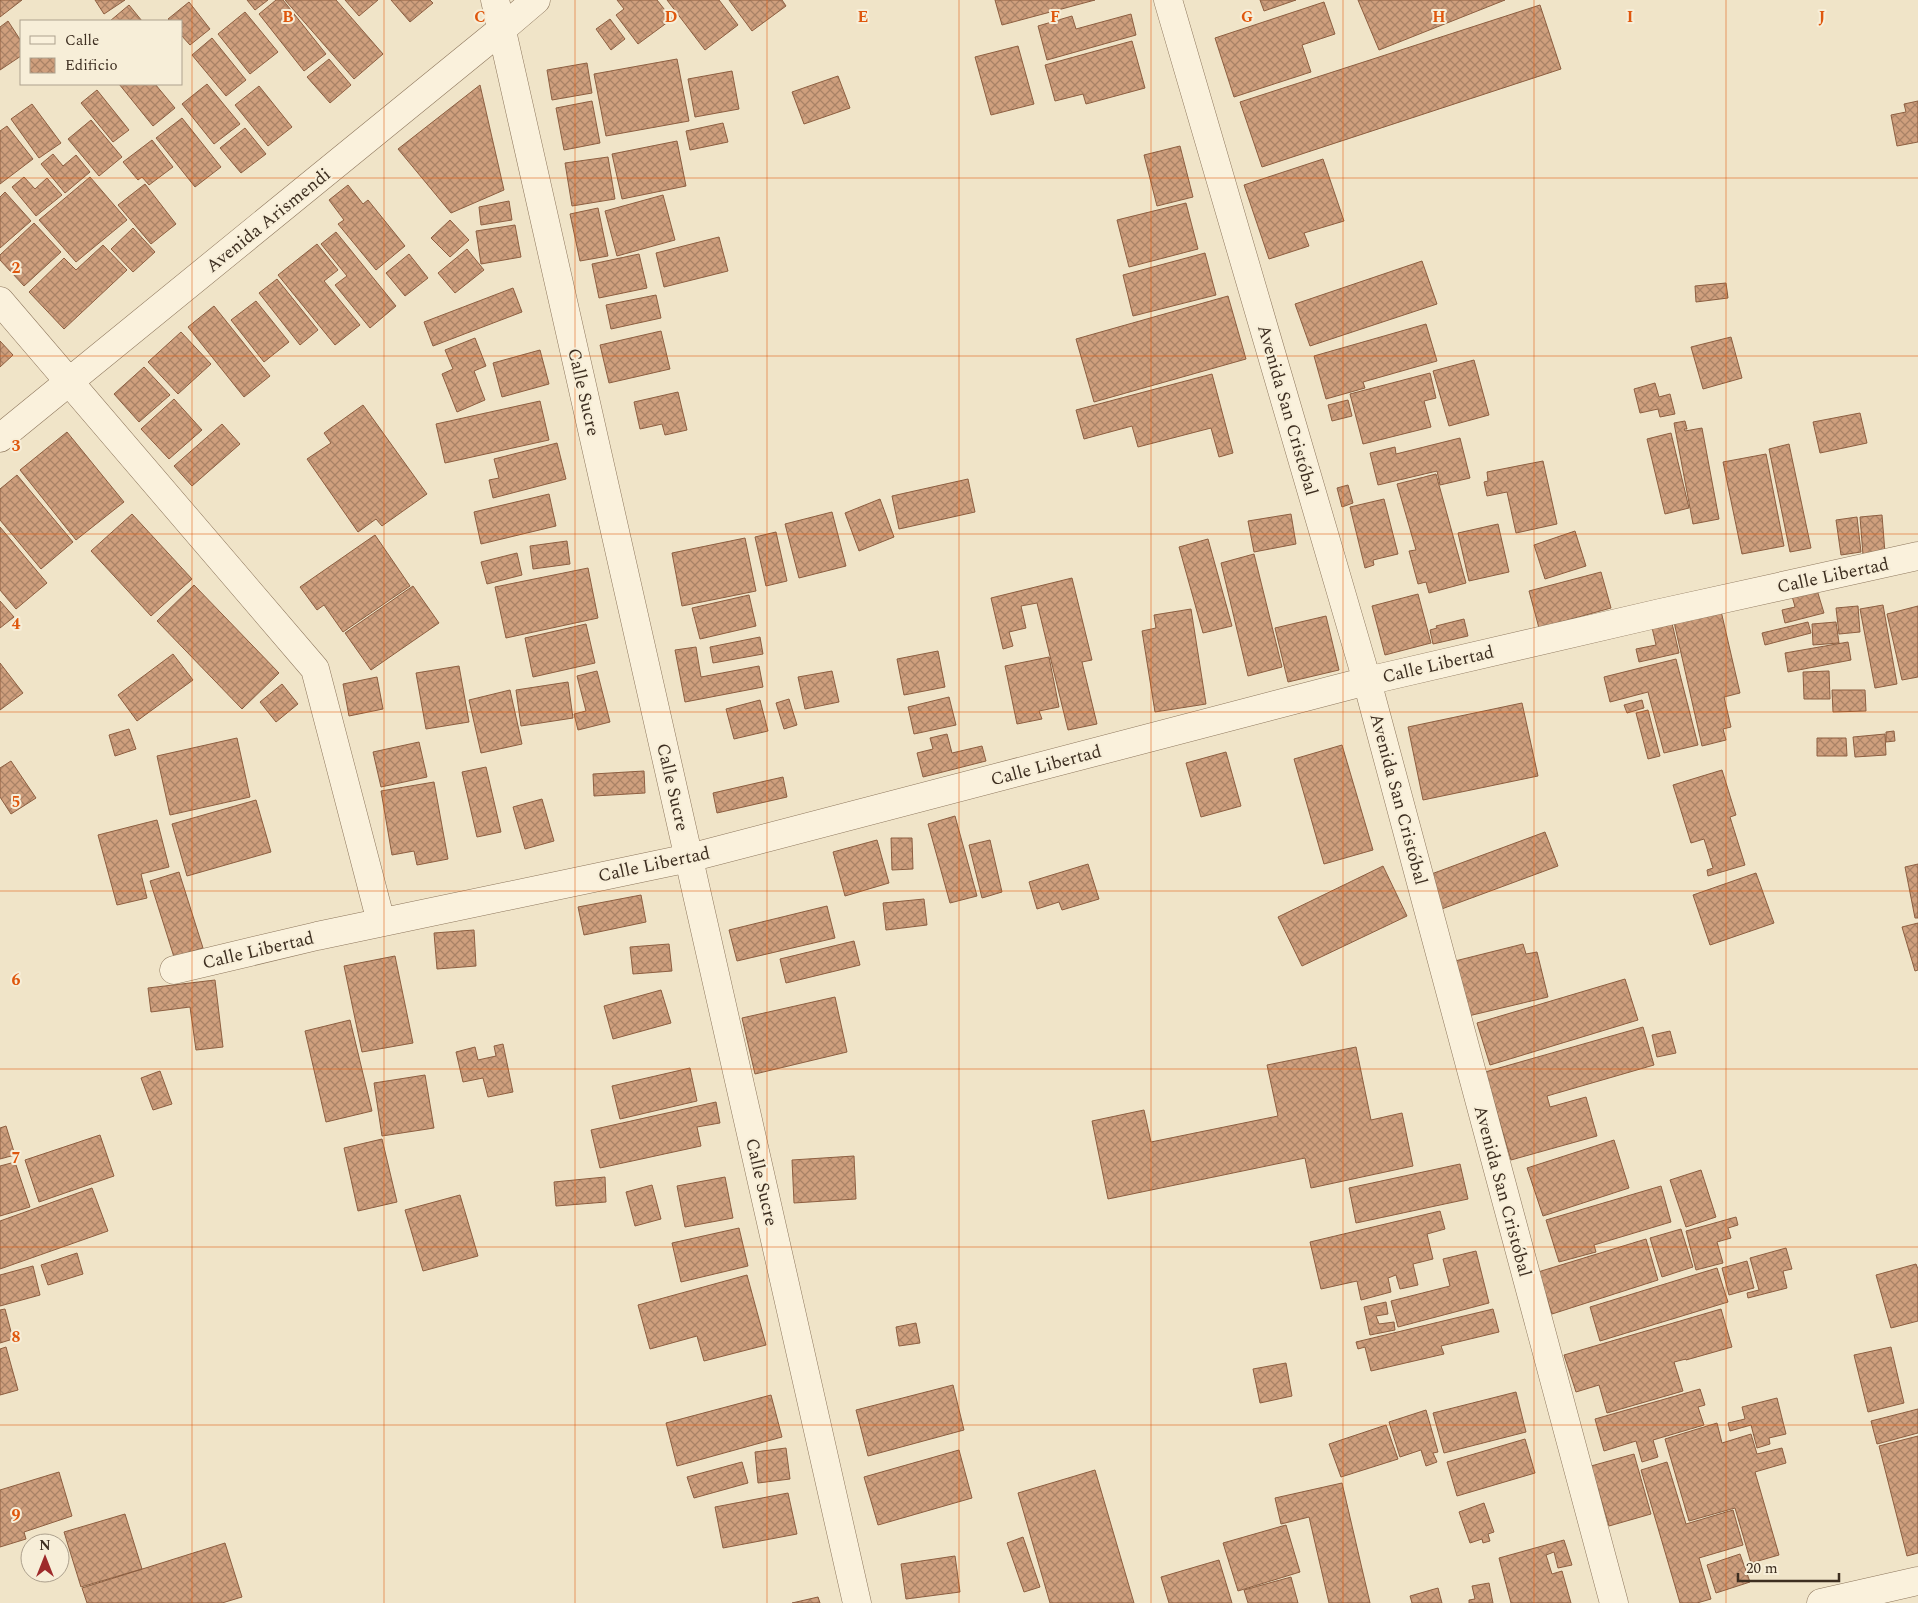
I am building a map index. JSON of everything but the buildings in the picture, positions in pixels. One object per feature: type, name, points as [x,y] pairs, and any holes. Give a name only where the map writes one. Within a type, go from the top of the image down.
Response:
[{"type":"street","name":"Calle Sucre","points":[[494,0],[858,1603]]},
{"type":"street","name":"Avenida Arismendi","points":[[0,438],[536,0]]},
{"type":"street","name":"Avenida San Cristóbal","points":[[1168,0],[1367,681],[1614,1603]]},
{"type":"street","points":[[0,301],[315,669],[381,922]]},
{"type":"street","name":"Calle Libertad","points":[[174,970],[381,922],[689,858],[1367,681],[1918,556]]},
{"type":"street","points":[[1821,1603],[1918,1581]]}]
